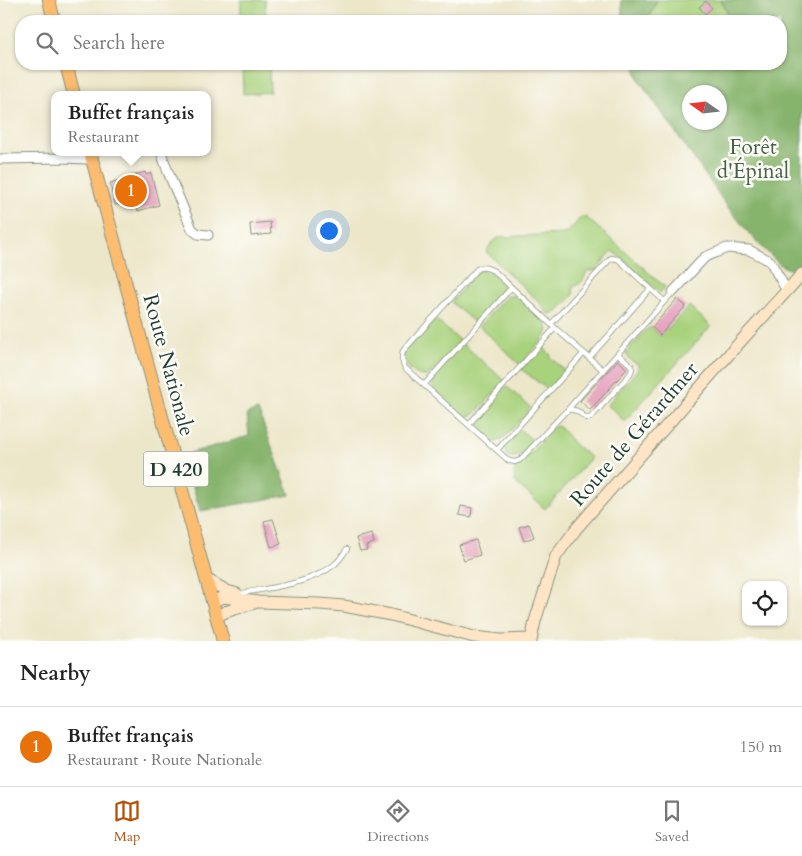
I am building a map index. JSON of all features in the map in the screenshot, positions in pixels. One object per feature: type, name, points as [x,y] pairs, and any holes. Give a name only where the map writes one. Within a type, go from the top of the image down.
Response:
[{"type":"main road","points":[[49,0],[53,15]]},
{"type":"main road","points":[[68,70],[73,91]]},
{"type":"main road","name":"Route Nationale","points":[[93,156],[216,617]]},
{"type":"main road","name":"Route de Gérardmer","points":[[531,640],[535,621],[556,556],[576,529],[802,274]]},
{"type":"main road","points":[[206,579],[227,590],[258,602]]},
{"type":"main road","points":[[212,602],[223,597],[258,602],[344,606],[391,615],[477,639],[531,640]]},
{"type":"main road","points":[[216,617],[225,612],[258,602]]},
{"type":"main road","name":"D 420","points":[[216,617],[223,641]]},
{"type":"street","points":[[0,159],[87,159],[90,156]]},
{"type":"street","points":[[162,156],[192,229],[198,234],[208,235]]},
{"type":"street","points":[[673,292],[705,257],[727,248],[750,250],[770,261],[787,291]]},
{"type":"lane","points":[[551,324],[611,258],[618,259],[664,301]]},
{"type":"lane","points":[[604,370],[490,268],[477,269],[409,344],[403,351],[402,356],[405,368],[509,461],[515,462],[520,460],[565,412],[604,370],[673,292]]},
{"type":"lane","points":[[424,385],[511,288]]},
{"type":"lane","points":[[589,358],[650,289]]},
{"type":"lane","points":[[469,424],[555,328]]},
{"type":"lane","points":[[497,450],[584,353]]},
{"type":"lane","points":[[565,412],[570,409],[577,411],[586,418],[590,418],[596,412],[630,374],[632,369],[631,365],[618,354]]},
{"type":"lane","points":[[237,594],[298,582],[319,575],[335,564],[347,549]]},
{"type":"green space","points":[[241,0],[265,0],[266,15],[241,15]]},
{"type":"green space","points":[[621,0],[657,0],[650,15],[622,15]]},
{"type":"green space","points":[[657,0],[721,0],[727,13],[725,15],[650,15]]},
{"type":"green space","name":"Forêt d'Épinal","points":[[721,0],[802,0],[802,269],[798,273],[780,265],[752,237],[727,206],[639,80],[636,70],[787,70],[787,15],[724,15],[727,12]]},
{"type":"green space","points":[[242,70],[269,70],[270,92],[243,94]]},
{"type":"green space","points":[[581,217],[587,218],[665,287],[660,293],[613,251],[596,271],[587,271],[583,281],[573,287],[574,295],[557,312],[549,314],[540,303],[486,252],[492,242],[500,237],[564,234]]},
{"type":"green space","points":[[481,270],[495,275],[501,282],[503,290],[502,295],[476,324],[451,302],[477,272]]},
{"type":"green space","points":[[508,296],[517,296],[545,321],[548,330],[545,337],[520,365],[479,326]]},
{"type":"green space","points":[[689,306],[711,326],[624,422],[607,405],[638,369],[638,364],[630,360],[626,353],[633,343],[638,341],[641,335],[651,327],[661,336]]},
{"type":"green space","points":[[435,319],[460,341],[433,371],[426,376],[422,376],[407,366],[404,360],[405,352]]},
{"type":"green space","points":[[463,344],[505,381],[475,414],[467,417],[447,403],[437,393],[432,384],[433,377]]},
{"type":"green space","points":[[542,346],[551,355],[550,357],[565,371],[548,390],[521,369]]},
{"type":"green space","points":[[506,386],[531,408],[508,434],[502,439],[493,442],[479,431],[477,422],[479,417]]},
{"type":"green space","points":[[258,410],[290,495],[200,511],[190,476],[190,453],[249,436],[247,414]]},
{"type":"green space","points":[[557,426],[591,458],[545,509],[515,482],[514,471]]},
{"type":"green space","points":[[519,429],[534,441],[518,456],[510,457],[506,455],[504,446]]},
{"type":"building","points":[[706,1],[712,8],[705,14],[699,7]]},
{"type":"building","points":[[145,172],[146,175],[151,173],[159,205],[138,211],[135,203],[115,205],[110,183]]},
{"type":"building","points":[[270,222],[271,234],[251,236],[250,224]]},
{"type":"building","points":[[677,299],[686,306],[660,335],[652,327]]},
{"type":"building","points":[[618,360],[627,369],[590,410],[580,401]]},
{"type":"building","points":[[461,506],[472,508],[471,517],[459,515]]},
{"type":"building","points":[[273,519],[281,544],[271,547],[264,521]]},
{"type":"building","points":[[529,524],[534,537],[524,541],[519,527]]},
{"type":"building","points":[[372,534],[374,543],[366,546],[367,550],[360,551],[356,538]]},
{"type":"building","points":[[476,540],[480,555],[464,560],[459,545]]},
{"type":"place","name":"Buffet français","points":[[131,191]]}]
